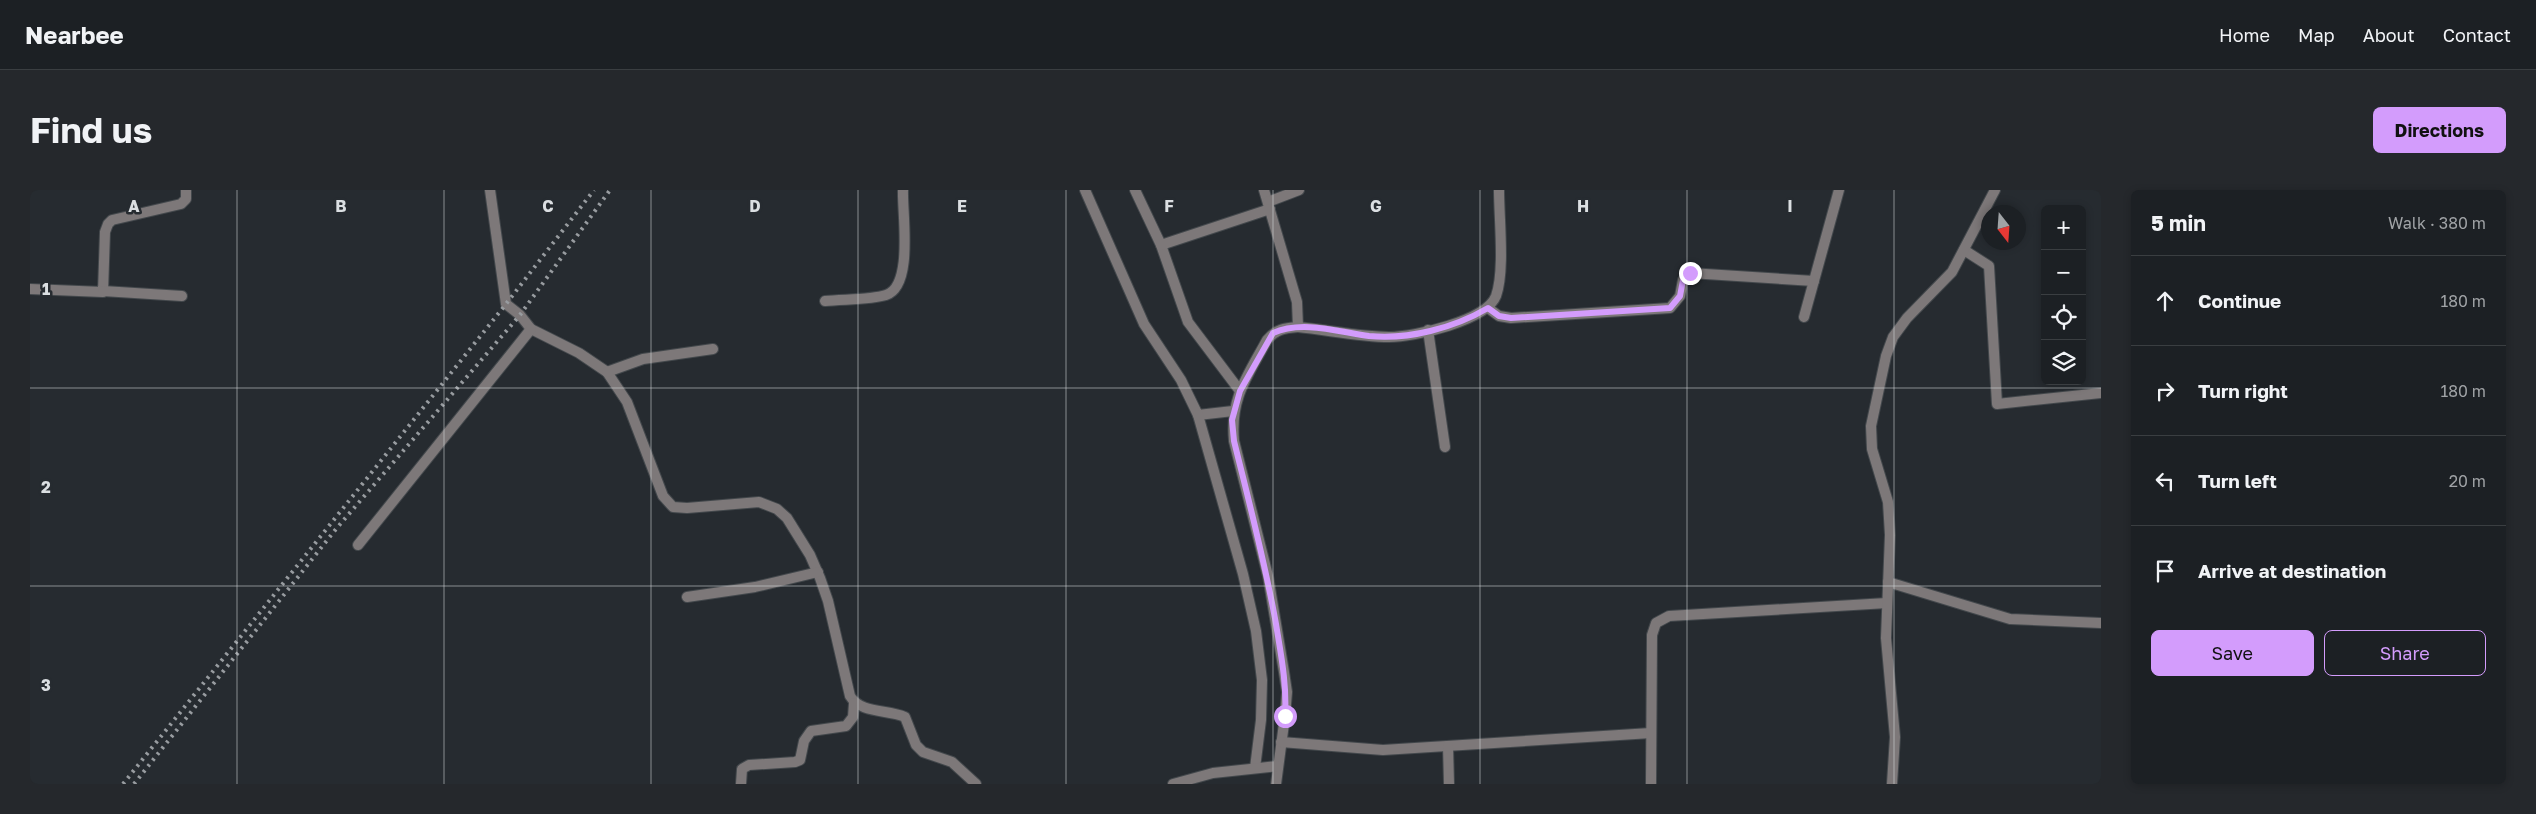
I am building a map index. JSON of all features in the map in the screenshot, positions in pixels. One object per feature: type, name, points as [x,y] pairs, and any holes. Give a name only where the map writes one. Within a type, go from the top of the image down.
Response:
[{"type":"street","points":[[104,291],[105,232],[108,224],[121,218],[181,204],[186,199],[186,190]]},
{"type":"street","points":[[490,190],[506,304],[520,315],[531,329],[580,352],[607,372],[626,402],[663,496],[674,507],[687,508],[759,502],[776,508],[787,518],[818,572],[828,601],[850,696],[854,703],[860,707],[905,717],[916,745],[923,752],[952,762],[976,784]]},
{"type":"street","points":[[825,300],[887,295],[897,286],[904,268],[903,190]]},
{"type":"street","points":[[1085,190],[1144,324],[1181,380],[1201,415],[1256,631],[1262,680],[1261,720],[1255,768]]},
{"type":"street","points":[[1135,190],[1161,245],[1188,322],[1240,391]]},
{"type":"street","points":[[1264,190],[1297,302],[1298,327]]},
{"type":"street","points":[[1161,245],[1269,206],[1299,190]]},
{"type":"street","points":[[1276,784],[1287,692],[1268,576],[1234,441],[1233,411],[1240,391],[1273,333],[1298,327],[1390,337],[1428,330],[1471,318],[1488,308],[1496,298],[1500,277],[1499,190]]},
{"type":"street","points":[[1804,317],[1838,190]]},
{"type":"street","points":[[1892,784],[1895,737],[1886,638],[1890,535],[1888,502],[1872,449],[1871,426],[1886,356],[1893,337],[1907,318],[1952,272],[1995,190]]},
{"type":"street","points":[[1964,250],[1989,266],[1997,404],[2101,393]]},
{"type":"street","points":[[1488,308],[1499,316],[1511,318],[1670,308],[1680,296],[1683,280],[1690,273],[1814,281]]},
{"type":"street","points":[[30,289],[182,296]]},
{"type":"street","points":[[358,544],[531,329]]},
{"type":"street","points":[[1428,330],[1445,447]]},
{"type":"street","points":[[607,372],[643,359],[712,349]]},
{"type":"street","points":[[1201,415],[1233,411]]},
{"type":"street","points":[[687,597],[755,587],[818,572]]},
{"type":"street","points":[[1888,582],[2010,619],[2101,623]]},
{"type":"street","points":[[1651,784],[1652,634],[1656,623],[1669,616],[1887,603]]},
{"type":"street","points":[[741,784],[742,769],[749,765],[795,762],[800,760],[806,736],[811,731],[846,726],[853,717],[854,703]]},
{"type":"street","points":[[1281,742],[1383,750],[1651,732]]},
{"type":"street","points":[[1448,746],[1449,784]]},
{"type":"street","points":[[1173,784],[1213,773],[1278,766]]},
{"type":"railway","points":[[123,784],[506,304],[594,190]]},
{"type":"railway","points":[[134,784],[336,529],[520,315],[610,190]]},
{"type":"route","points":[[1285,716],[1287,692],[1268,576],[1234,441],[1232,420],[1234,405],[1240,391],[1267,340],[1273,333],[1282,329],[1298,327],[1390,337],[1416,333],[1471,318],[1488,308],[1499,316],[1511,318],[1670,308],[1680,296],[1683,280],[1690,273]]}]
